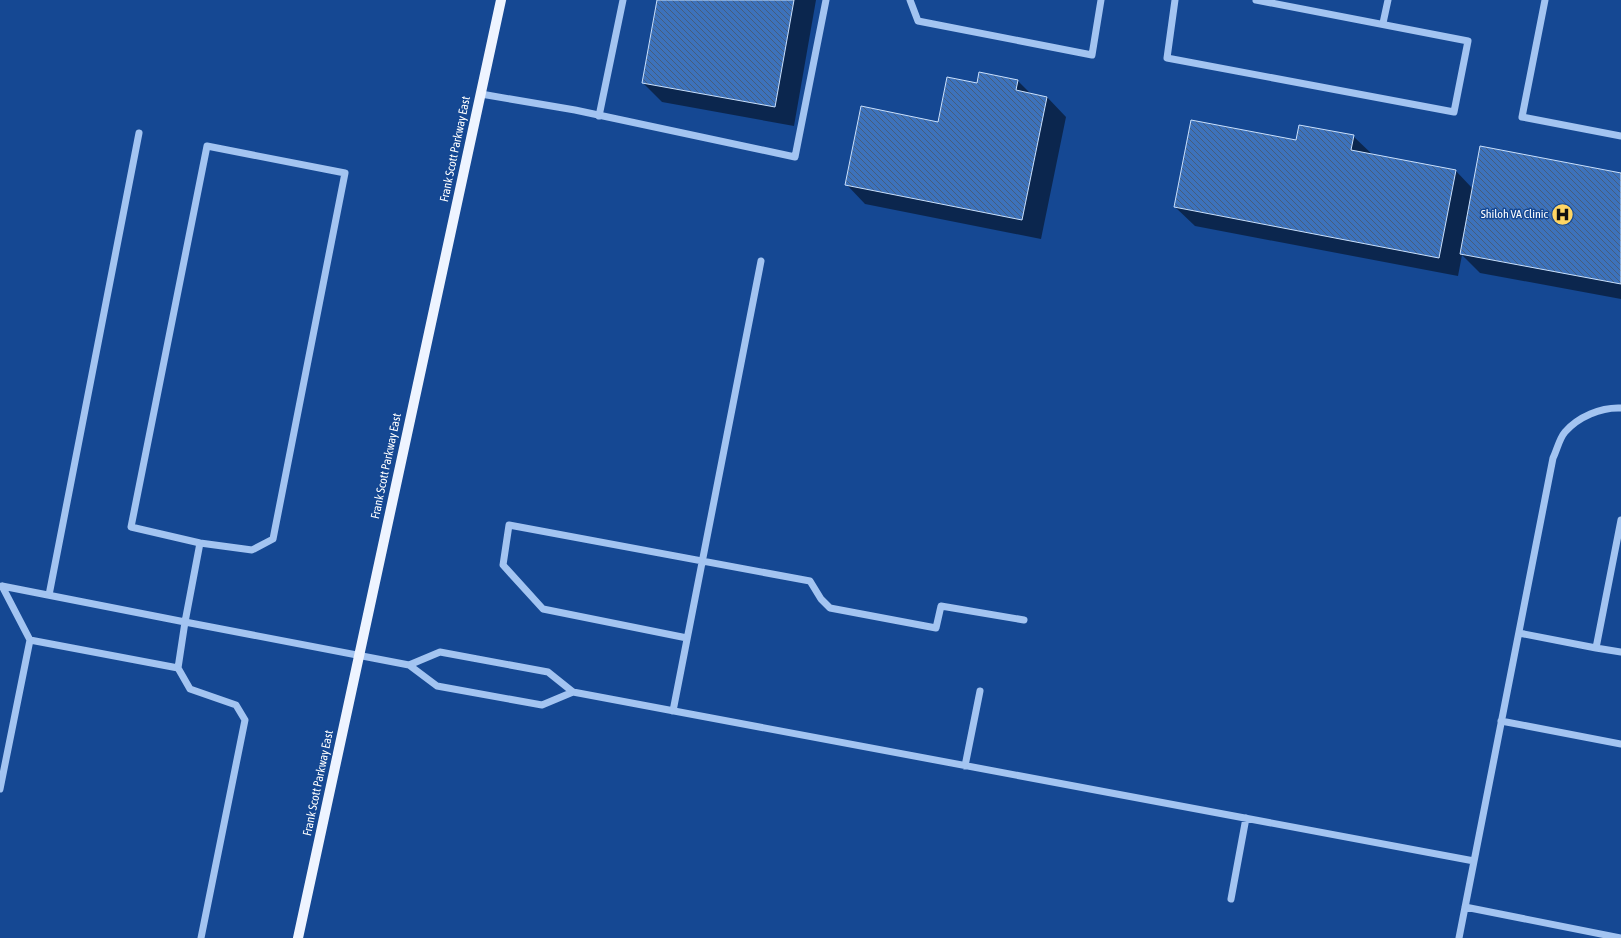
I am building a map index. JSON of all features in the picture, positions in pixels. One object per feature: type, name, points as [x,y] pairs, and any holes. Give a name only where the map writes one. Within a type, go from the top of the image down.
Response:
[{"type":"main road","name":"Frank Scott Parkway East","points":[[298,938],[501,0]]},
{"type":"lane","points":[[599,116],[623,0]]},
{"type":"lane","points":[[480,94],[575,110],[795,157],[826,0]]},
{"type":"lane","points":[[910,0],[918,21],[1092,55],[1102,0]]},
{"type":"lane","points":[[1175,0],[1167,58],[1454,112],[1468,41],[1383,23],[1256,0]]},
{"type":"lane","points":[[1383,23],[1388,0]]},
{"type":"lane","points":[[1545,0],[1522,117],[1621,136]]},
{"type":"lane","points":[[49,595],[139,133]]},
{"type":"lane","points":[[207,146],[345,173],[273,539],[252,550],[200,543],[131,527],[207,146]]},
{"type":"lane","points":[[673,711],[761,261]]},
{"type":"lane","points":[[1459,938],[1553,458],[1564,433],[1587,414],[1614,408],[1621,408]]},
{"type":"lane","points":[[1596,648],[1621,520]]},
{"type":"lane","points":[[687,638],[543,609],[503,565],[509,525],[810,580],[821,599],[830,608],[936,628],[941,606],[1024,620]]},
{"type":"lane","points":[[200,543],[178,668],[190,689],[236,705],[245,720],[201,938]]},
{"type":"lane","points":[[0,789],[30,640],[2,586],[185,622],[360,654],[409,665],[437,686],[542,705],[573,692]]},
{"type":"lane","points":[[1519,633],[1621,652]]},
{"type":"lane","points":[[30,640],[178,668]]},
{"type":"lane","points":[[409,665],[440,652],[548,672],[573,692],[1474,861]]},
{"type":"lane","points":[[965,766],[980,691]]},
{"type":"lane","points":[[1501,721],[1621,744]]},
{"type":"lane","points":[[1231,899],[1246,818]]},
{"type":"lane","points":[[1465,907],[1621,938]]},
{"type":"building","points":[[657,0],[794,0],[775,107],[642,83]]},
{"type":"building","points":[[979,72],[1018,80],[1016,90],[1047,97],[1022,220],[845,185],[861,106],[938,122],[947,77],[977,83]]},
{"type":"building","points":[[1191,120],[1296,140],[1299,125],[1354,135],[1351,150],[1456,170],[1439,258],[1174,207]]},
{"type":"building","points":[[1480,146],[1621,173],[1621,284],[1460,254]]},
{"type":"place","name":"Shiloh VA Clinic","points":[[1563,214]]}]
